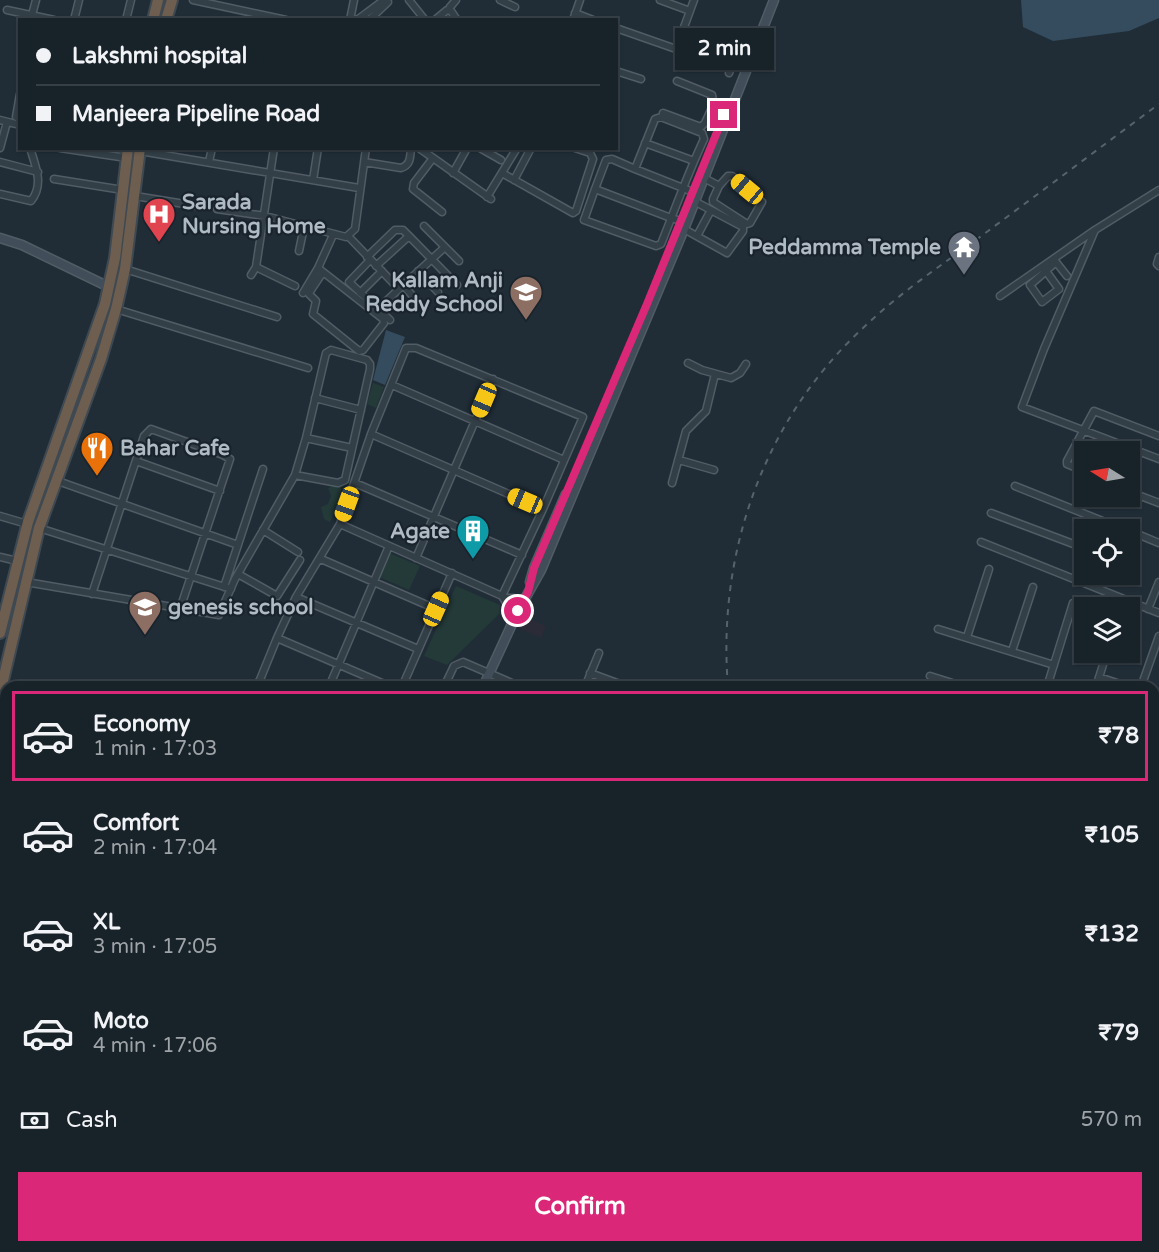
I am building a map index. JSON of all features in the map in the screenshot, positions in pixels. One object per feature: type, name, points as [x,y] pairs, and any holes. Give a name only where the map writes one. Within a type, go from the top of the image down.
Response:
[{"type":"highway","points":[[154,18],[158,0]]},
{"type":"highway","points":[[166,18],[172,0]]},
{"type":"highway","points":[[3,681],[25,582],[33,526],[109,287],[123,190],[134,152]]},
{"type":"highway","points":[[0,633],[17,561],[55,480],[116,309],[125,269],[135,196],[134,152]]},
{"type":"highway","points":[[82,371],[94,376]]},
{"type":"highway","points":[[78,383],[90,387]]},
{"type":"main road","points":[[486,681],[519,605],[528,592],[534,568],[682,225],[724,115],[733,100],[744,63],[769,0]]},
{"type":"main road","points":[[694,196],[704,178],[774,0]]},
{"type":"main road","points":[[0,238],[22,245],[109,287]]},
{"type":"street","points":[[32,15],[36,0]]},
{"type":"street","points":[[74,18],[79,0]]},
{"type":"street","points":[[126,18],[131,0]]},
{"type":"street","points":[[193,0],[277,18]]},
{"type":"street","points":[[239,9],[241,0]]},
{"type":"street","points":[[350,18],[354,0]]},
{"type":"street","points":[[409,0],[423,18]]},
{"type":"street","points":[[450,7],[456,0]]},
{"type":"street","points":[[500,0],[514,7]]},
{"type":"street","points":[[574,16],[580,0]]},
{"type":"street","points":[[660,0],[690,10]]},
{"type":"street","points":[[618,29],[676,49],[694,0]]},
{"type":"street","points":[[360,18],[385,1]]},
{"type":"street","points":[[371,18],[385,1]]},
{"type":"street","points":[[7,10],[45,18]]},
{"type":"street","points":[[437,18],[447,10],[455,18]]},
{"type":"street","points":[[705,61],[713,45],[734,53],[735,59],[729,73]]},
{"type":"street","points":[[735,59],[744,63]]},
{"type":"street","points":[[618,72],[641,79]]},
{"type":"street","points":[[663,113],[701,127],[711,110],[712,95],[676,81]]},
{"type":"street","points":[[16,117],[18,106]]},
{"type":"street","points":[[711,110],[724,115]]},
{"type":"street","points":[[595,189],[671,218],[727,253],[743,231],[743,227],[711,210],[683,188],[635,169],[612,159],[606,160],[595,189],[585,217],[586,222],[661,244],[671,218],[683,188],[694,161],[704,139],[702,133],[660,117],[655,119],[635,169]]},
{"type":"street","points":[[0,148],[4,121]]},
{"type":"street","points":[[645,143],[694,161]]},
{"type":"street","points":[[0,194],[31,201],[37,194],[38,172],[31,150]]},
{"type":"street","points":[[97,150],[134,152],[209,162],[359,188]]},
{"type":"street","points":[[209,162],[212,150]]},
{"type":"street","points":[[251,275],[256,267],[274,150]]},
{"type":"street","points":[[313,180],[318,150]]},
{"type":"street","points":[[218,209],[265,216],[333,235],[348,236],[355,229],[366,150]]},
{"type":"street","points":[[364,162],[401,168],[409,162],[411,150]]},
{"type":"street","points":[[422,150],[489,198],[515,150]]},
{"type":"street","points":[[453,173],[465,150]]},
{"type":"street","points":[[484,150],[501,160]]},
{"type":"street","points":[[514,180],[530,150]]},
{"type":"street","points":[[502,173],[573,213],[576,211],[594,159],[590,153],[581,150]]},
{"type":"street","points":[[432,158],[414,183],[413,189],[442,212]]},
{"type":"street","points":[[0,162],[38,172]]},
{"type":"street","points":[[728,176],[732,176],[762,202],[750,223],[747,224],[713,202],[712,199],[719,186],[728,176]]},
{"type":"street","points":[[704,178],[719,186]]},
{"type":"street","points":[[54,179],[123,190]]},
{"type":"street","points":[[1006,295],[1045,269],[1095,230],[1156,196],[1159,190]]},
{"type":"street","points":[[135,196],[197,206]]},
{"type":"street","points":[[697,236],[711,210]]},
{"type":"street","points":[[424,226],[459,261]]},
{"type":"street","points":[[299,251],[304,227]]},
{"type":"street","points":[[390,320],[349,282],[395,230],[403,230],[457,285]]},
{"type":"street","points":[[1095,230],[1046,343],[1022,407],[1159,459]]},
{"type":"street","points":[[321,270],[383,319],[384,323],[363,350],[358,351],[313,314],[316,301],[306,292],[321,270],[333,235]]},
{"type":"street","points":[[348,236],[379,269],[418,302]]},
{"type":"street","points":[[360,294],[409,236]]},
{"type":"street","points":[[378,309],[445,247]]},
{"type":"street","points":[[1159,257],[1157,264],[1159,266]]},
{"type":"street","points":[[1055,260],[1067,276]]},
{"type":"street","points":[[256,267],[295,286]]},
{"type":"street","points":[[125,269],[277,317]]},
{"type":"street","points":[[1033,277],[1029,285],[1043,302],[1059,289],[1045,269]]},
{"type":"street","points":[[418,271],[438,292]]},
{"type":"street","points":[[116,309],[308,368]]},
{"type":"street","points":[[259,681],[296,597],[340,525],[371,434],[406,348],[411,347],[583,417],[503,597]]},
{"type":"street","points":[[228,588],[295,476],[326,353],[331,350],[367,360],[370,364],[345,480],[342,483],[295,476]]},
{"type":"street","points":[[688,363],[731,378],[736,376],[746,364]]},
{"type":"street","points":[[672,483],[686,431],[706,411],[715,374]]},
{"type":"street","points":[[416,558],[493,379]]},
{"type":"street","points":[[392,385],[564,460]]},
{"type":"street","points":[[315,399],[361,410]]},
{"type":"street","points":[[1077,441],[1094,411],[1159,436]]},
{"type":"street","points":[[92,594],[144,436],[148,430],[156,429],[230,459],[180,609]]},
{"type":"street","points":[[371,434],[543,509]]},
{"type":"street","points":[[306,438],[352,448]]},
{"type":"street","points":[[1074,448],[1067,464],[1074,467]]},
{"type":"street","points":[[679,460],[714,470]]},
{"type":"street","points":[[136,461],[220,491]]},
{"type":"street","points":[[25,582],[219,615],[238,545],[263,469]]},
{"type":"street","points":[[55,480],[238,545]]},
{"type":"street","points":[[355,483],[522,555]]},
{"type":"street","points":[[1015,486],[1094,519]]},
{"type":"street","points":[[1140,496],[1159,504]]},
{"type":"street","points":[[991,513],[1074,544]]},
{"type":"street","points":[[0,516],[228,588]]},
{"type":"street","points":[[340,525],[503,597],[507,604],[519,605]]},
{"type":"street","points":[[263,530],[297,552]]},
{"type":"street","points":[[1140,535],[1159,543]]},
{"type":"street","points":[[981,542],[1159,613]]},
{"type":"street","points":[[331,681],[389,546]]},
{"type":"street","points":[[0,557],[17,561]]},
{"type":"street","points":[[321,559],[436,609]]},
{"type":"street","points":[[238,574],[277,596],[300,560]]},
{"type":"street","points":[[967,637],[989,569]]},
{"type":"street","points":[[405,681],[452,573]]},
{"type":"street","points":[[1148,609],[1159,582]]},
{"type":"street","points":[[1012,651],[1034,587]]},
{"type":"street","points":[[296,597],[418,649]]},
{"type":"street","points":[[1049,681],[1073,603]]},
{"type":"street","points":[[938,629],[1054,665]]},
{"type":"street","points":[[1143,681],[1159,636]]},
{"type":"street","points":[[277,638],[377,681]]},
{"type":"street","points":[[587,681],[599,653]]},
{"type":"street","points":[[447,681],[454,666],[463,662],[507,681]]},
{"type":"street","points":[[1098,681],[1103,663]]},
{"type":"street","points":[[590,673],[612,681]]},
{"type":"street","points":[[930,676],[941,681]]},
{"type":"street","points":[[1099,677],[1111,681]]},
{"type":"shaded area","points":[[1021,0],[1159,0],[1159,18],[1129,31],[1053,41],[1023,27]]},
{"type":"shaded area","points":[[386,330],[405,337],[385,385],[373,380]]},
{"type":"shaded area","points":[[525,617],[546,626],[541,638],[520,629]]},
{"type":"green space","points":[[373,383],[384,387],[376,408],[367,404]]},
{"type":"green space","points":[[339,484],[343,494],[330,522],[324,519],[321,507],[328,504],[331,496],[328,488]]},
{"type":"green space","points":[[387,552],[420,566],[409,590],[377,576]]},
{"type":"green space","points":[[456,586],[500,605],[499,614],[447,665],[424,656]]},
{"type":"railway","points":[[728,681],[727,637],[730,588],[739,540],[754,493],[773,448],[798,405],[827,365],[891,303],[1159,104]]},
{"type":"place","name":"Sarada Nursing Home","points":[[159,243]]},
{"type":"place","name":"Peddamma Temple","points":[[964,276]]},
{"type":"place","name":"Kallam Anji Reddy School","points":[[526,321]]},
{"type":"place","name":"Bahar Cafe","points":[[97,477]]},
{"type":"place","name":"Agate","points":[[473,560]]},
{"type":"place","name":"genesis school","points":[[145,636]]},
{"type":"route","points":[[518,611],[528,592],[534,568],[647,304],[724,115]]}]
